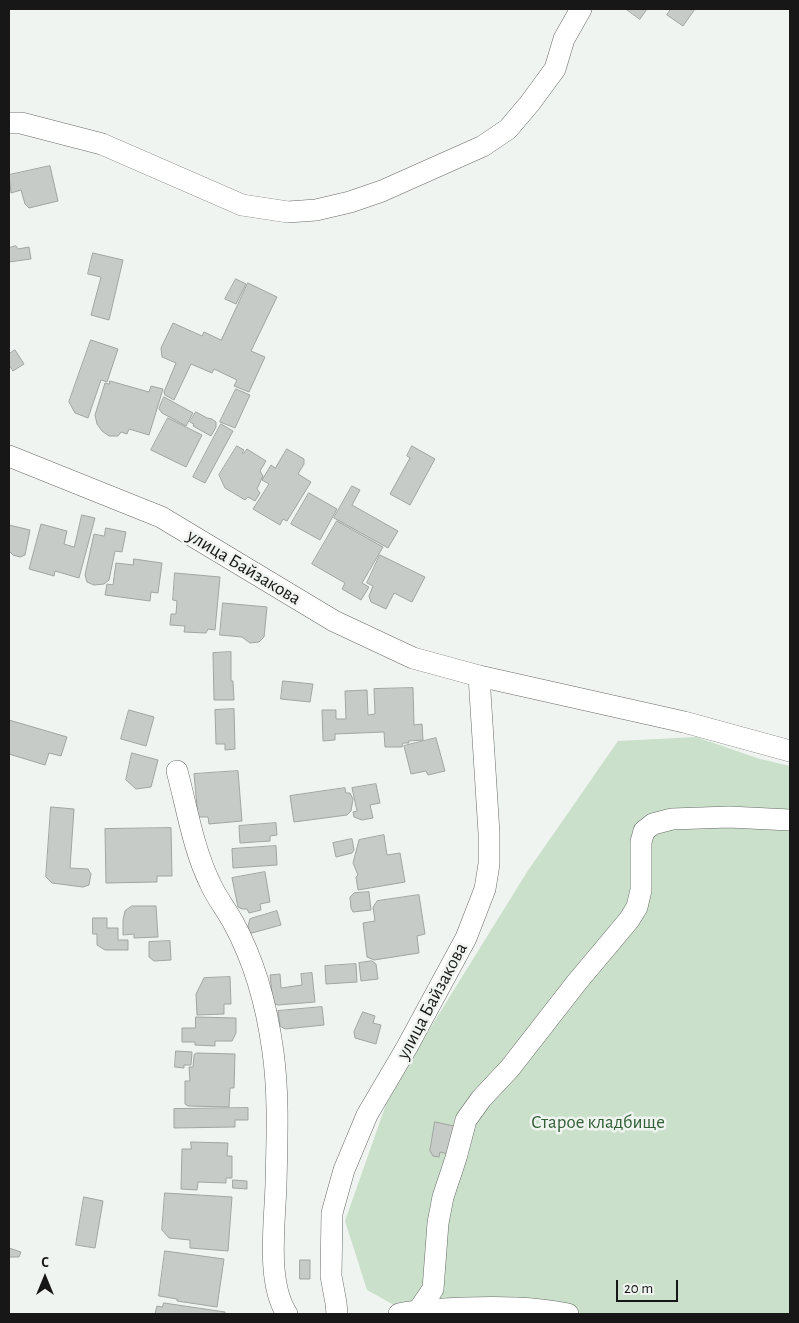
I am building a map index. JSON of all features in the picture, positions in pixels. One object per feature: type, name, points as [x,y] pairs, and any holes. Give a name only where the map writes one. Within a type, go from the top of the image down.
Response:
[{"type":"street","points":[[9,123],[21,123],[102,144],[242,205],[288,212],[316,210],[350,202],[382,191],[483,146],[508,129],[555,69],[564,39],[581,9]]},
{"type":"street","name":"улица Байзакова","points":[[9,456],[161,517],[334,621],[413,658],[478,676],[684,722],[790,752]]},
{"type":"street","name":"улица Байзакова","points":[[336,1314],[336,1303],[330,1276],[332,1213],[344,1170],[367,1115],[407,1048],[466,938],[485,889],[489,864],[489,833],[478,676]]},
{"type":"street","points":[[177,771],[200,858],[210,884],[233,922],[245,948],[256,976],[264,1006],[273,1053],[278,1126],[274,1276],[287,1314]]},
{"type":"street","points":[[409,1312],[432,1289],[440,1214],[466,1120],[481,1099],[510,1068],[571,989],[629,920],[637,907],[641,890],[641,842],[644,830],[653,824],[672,819],[729,817],[790,820]]},
{"type":"street","points":[[409,1312],[499,1307],[542,1309],[568,1314]]},
{"type":"green space","name":"Старое кладбище","points":[[696,737],[760,759],[790,766],[790,1314],[410,1314],[367,1290],[345,1221],[390,1093],[527,872],[618,741]]},
{"type":"building","points":[[626,9],[647,9],[640,19]]},
{"type":"building","points":[[671,9],[695,9],[683,26],[667,15]]},
{"type":"building","points":[[50,166],[58,201],[29,208],[25,204],[21,190],[11,193],[9,175]]},
{"type":"building","points":[[16,246],[18,249],[29,247],[31,259],[9,262],[9,248]]},
{"type":"building","points":[[93,253],[123,260],[109,320],[91,315],[101,277],[88,274]]},
{"type":"building","points":[[236,279],[246,284],[236,304],[225,299]]},
{"type":"building","points":[[248,283],[277,297],[251,351],[265,357],[249,392],[234,386],[237,380],[214,369],[212,373],[191,364],[174,400],[165,395],[164,392],[176,363],[162,357],[161,348],[173,323],[202,336],[204,332],[221,340]]},
{"type":"building","points":[[91,340],[118,349],[107,382],[101,380],[88,418],[75,413],[69,402]]},
{"type":"building","points":[[15,350],[24,364],[13,371],[9,365],[9,354]]},
{"type":"building","points":[[110,381],[149,392],[151,386],[163,389],[149,435],[129,429],[127,434],[121,432],[118,436],[109,436],[102,431],[97,424],[95,415],[105,383],[109,384]]},
{"type":"building","points":[[236,389],[250,395],[235,428],[220,422]]},
{"type":"building","points":[[164,397],[193,413],[186,426],[162,413],[159,409]]},
{"type":"building","points":[[196,412],[216,422],[216,427],[211,436],[193,426],[194,424],[190,422]]},
{"type":"building","points":[[168,418],[202,435],[186,467],[151,450]]},
{"type":"building","points":[[221,424],[233,431],[205,483],[193,477]]},
{"type":"building","points":[[237,446],[244,450],[242,453],[247,449],[266,461],[260,471],[263,476],[257,489],[260,493],[255,501],[248,497],[245,500],[225,488],[219,475]]},
{"type":"building","points":[[412,446],[435,459],[410,505],[390,494],[410,458],[407,456]]},
{"type":"building","points":[[287,449],[304,459],[304,464],[298,474],[311,482],[287,521],[283,519],[280,525],[253,509],[269,484],[262,480],[271,465],[275,468]]},
{"type":"building","points":[[352,486],[360,490],[352,505],[398,531],[388,548],[334,518]]},
{"type":"building","points":[[309,493],[337,509],[320,540],[291,524]]},
{"type":"building","points":[[82,515],[95,518],[79,578],[55,571],[54,576],[29,569],[41,524],[67,531],[64,544],[74,547]]},
{"type":"building","points":[[337,521],[383,547],[362,583],[369,587],[361,600],[342,589],[345,583],[312,564]]},
{"type":"building","points":[[9,525],[30,530],[25,555],[20,557],[13,555],[9,551]]},
{"type":"building","points":[[106,528],[126,532],[122,552],[115,551],[109,580],[104,584],[94,585],[87,582],[85,575],[94,534],[104,536]]},
{"type":"building","points":[[380,555],[425,577],[412,602],[394,593],[386,609],[371,602],[369,596],[373,586],[367,583]]},
{"type":"building","points":[[134,559],[162,563],[158,593],[151,592],[150,601],[105,595],[107,584],[113,585],[116,563],[133,565]]},
{"type":"building","points":[[175,573],[220,577],[215,630],[208,629],[206,633],[184,632],[185,626],[170,625],[171,614],[176,614],[177,601],[173,600]]},
{"type":"building","points":[[223,603],[267,607],[264,637],[259,642],[250,643],[242,637],[220,635]]},
{"type":"building","points":[[231,652],[231,681],[233,681],[234,700],[214,700],[213,653]]},
{"type":"building","points":[[283,681],[313,684],[310,702],[281,699]]},
{"type":"building","points":[[413,688],[414,725],[422,724],[423,740],[408,741],[409,743],[403,743],[402,747],[385,747],[384,732],[335,734],[335,740],[323,741],[322,710],[336,710],[336,719],[346,719],[345,691],[367,690],[368,715],[375,714],[374,689]]},
{"type":"building","points":[[234,709],[235,749],[225,750],[225,744],[216,744],[215,710]]},
{"type":"building","points":[[129,710],[154,717],[146,746],[121,739]]},
{"type":"building","points":[[9,720],[67,737],[61,756],[49,753],[45,765],[9,754]]},
{"type":"building","points":[[436,738],[445,771],[428,775],[426,771],[411,774],[404,746]]},
{"type":"building","points":[[132,753],[158,760],[151,787],[136,789],[126,780]]},
{"type":"building","points":[[238,771],[242,821],[209,824],[208,817],[198,817],[194,774]]},
{"type":"building","points":[[376,784],[380,803],[370,805],[373,818],[362,820],[354,817],[353,812],[357,811],[352,788]]},
{"type":"building","points":[[345,788],[346,793],[350,793],[353,799],[351,811],[347,815],[294,822],[290,796]]},
{"type":"building","points":[[51,807],[74,809],[70,868],[88,869],[91,874],[89,885],[83,887],[52,883],[46,877]]},
{"type":"building","points":[[276,823],[277,835],[270,836],[270,841],[240,843],[239,826]]},
{"type":"building","points":[[171,828],[172,876],[157,876],[157,882],[106,883],[105,829]]},
{"type":"building","points":[[384,835],[387,855],[400,853],[405,882],[358,890],[356,877],[358,875],[353,863],[359,840]]},
{"type":"building","points":[[352,839],[354,850],[352,853],[336,857],[333,843]]},
{"type":"building","points":[[276,846],[277,865],[233,868],[232,849]]},
{"type":"building","points":[[265,872],[270,902],[260,904],[261,910],[249,913],[247,909],[238,907],[232,878]]},
{"type":"building","points":[[369,892],[371,910],[353,912],[350,897],[354,893]]},
{"type":"building","points":[[419,895],[425,934],[417,936],[419,953],[374,960],[367,957],[363,923],[375,921],[373,907],[377,901]]},
{"type":"building","points":[[132,906],[156,906],[158,937],[134,938],[134,934],[123,935],[125,911]]},
{"type":"building","points":[[277,911],[281,925],[249,933],[250,919]]},
{"type":"building","points":[[93,918],[107,918],[107,928],[118,928],[118,940],[128,940],[128,950],[105,950],[97,945],[97,934],[93,934]]},
{"type":"building","points":[[170,941],[171,960],[154,961],[149,957],[149,942]]},
{"type":"building","points":[[372,961],[376,964],[378,979],[361,981],[359,963]]},
{"type":"building","points":[[356,964],[357,982],[326,984],[325,966]]},
{"type":"building","points":[[312,973],[315,1002],[278,1005],[273,1003],[270,975],[280,974],[281,988],[302,985],[301,974]]},
{"type":"building","points":[[230,977],[231,1004],[224,1004],[224,1014],[197,1015],[196,994],[204,978]]},
{"type":"building","points":[[322,1007],[324,1025],[285,1029],[280,1026],[278,1011]]},
{"type":"building","points":[[363,1012],[375,1016],[373,1023],[381,1025],[376,1044],[355,1038],[354,1032]]},
{"type":"building","points":[[196,1017],[236,1018],[236,1033],[232,1041],[215,1041],[215,1046],[195,1045],[195,1042],[182,1042],[182,1028],[195,1028]]},
{"type":"building","points":[[176,1051],[192,1052],[191,1065],[184,1065],[184,1068],[175,1067]]},
{"type":"building","points":[[197,1053],[235,1054],[234,1088],[230,1088],[229,1107],[188,1106],[185,1104],[185,1081],[190,1081],[189,1067],[193,1067],[194,1055]]},
{"type":"building","points":[[248,1108],[248,1120],[235,1120],[235,1127],[174,1128],[174,1109]]},
{"type":"building","points":[[435,1122],[454,1126],[449,1154],[440,1152],[439,1157],[433,1156],[430,1151]]},
{"type":"building","points":[[191,1142],[228,1143],[227,1156],[232,1156],[232,1178],[226,1178],[226,1183],[198,1182],[197,1190],[181,1189],[182,1149],[191,1149]]},
{"type":"building","points":[[233,1180],[247,1181],[247,1189],[233,1188]]},
{"type":"building","points":[[165,1193],[232,1197],[228,1251],[190,1248],[190,1240],[169,1238],[162,1230]]},
{"type":"building","points":[[84,1197],[103,1201],[95,1248],[76,1245]]},
{"type":"building","points":[[9,1248],[21,1252],[19,1257],[9,1257]]},
{"type":"building","points":[[165,1251],[224,1259],[217,1307],[177,1301],[177,1299],[159,1296]]},
{"type":"building","points":[[300,1260],[310,1260],[310,1279],[300,1279]]},
{"type":"building","points":[[164,1303],[225,1312],[225,1314],[155,1314],[157,1306],[162,1307]]}]
